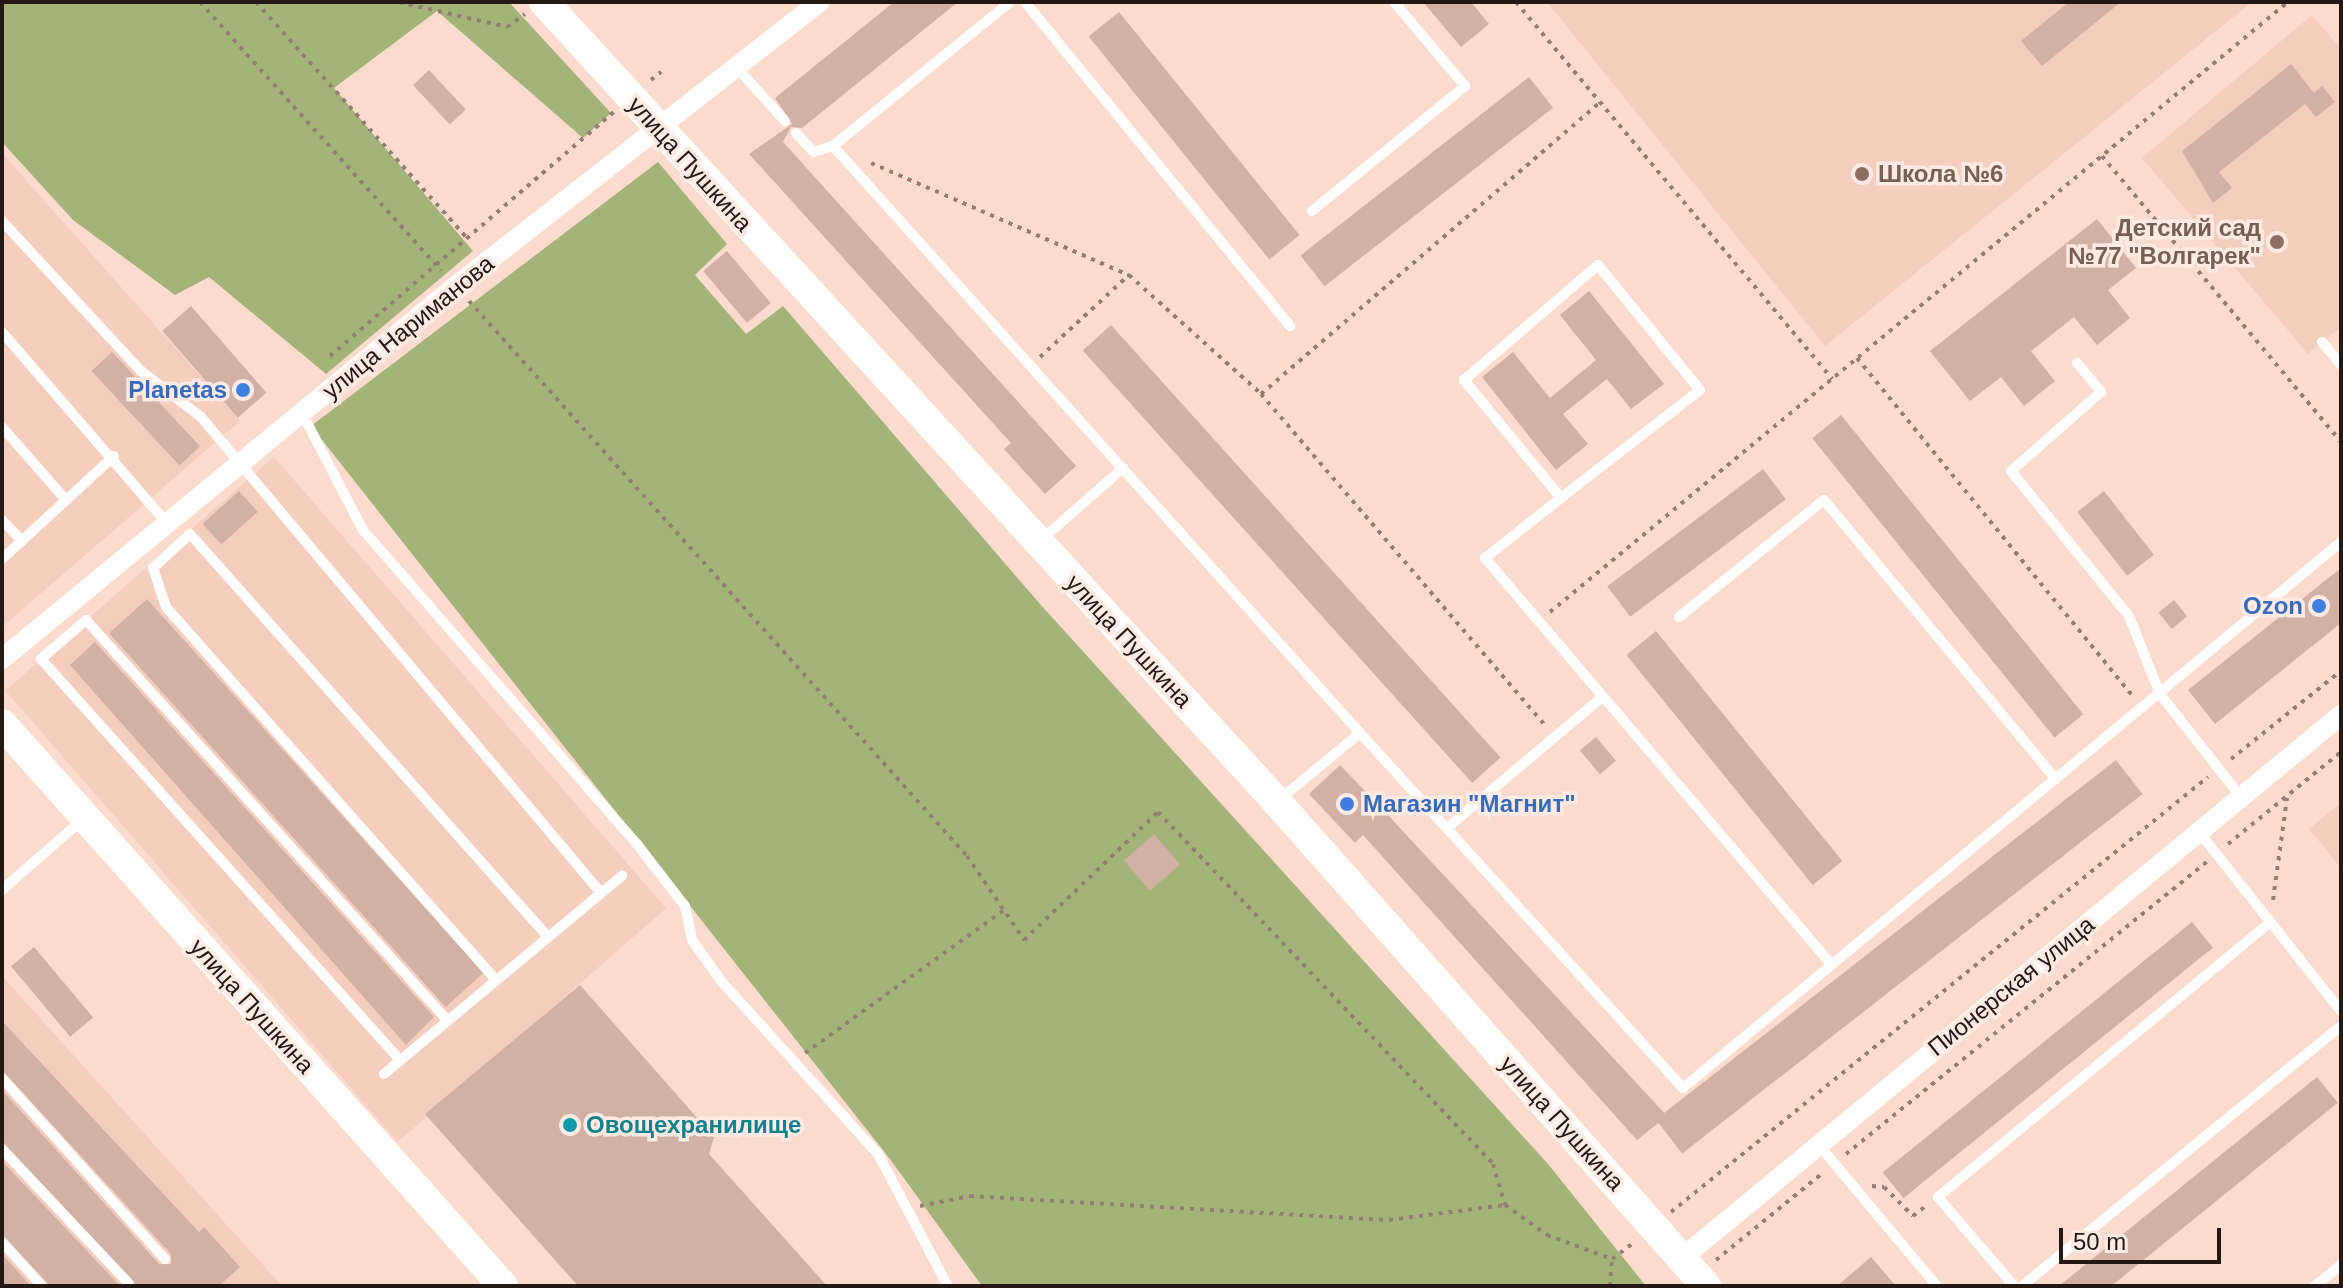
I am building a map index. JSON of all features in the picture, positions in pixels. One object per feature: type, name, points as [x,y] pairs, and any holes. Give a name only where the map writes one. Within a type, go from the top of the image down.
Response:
[{"type":"street","name":"улица Нариманова","points":[[2,659],[456,286],[660,132],[819,2]]},
{"type":"street","name":"улица Пушкина","points":[[537,6],[630,98],[1277,802],[1682,1258],[1710,1273]]},
{"type":"street","name":"Пионерская улица","points":[[1682,1258],[2341,715]]},
{"type":"street","name":"улица Пушкина","points":[[2,724],[503,1286]]},
{"type":"lane","points":[[796,133],[814,152],[833,146],[1010,2]]},
{"type":"lane","points":[[1025,2],[1290,326]]},
{"type":"lane","points":[[1312,211],[1465,86],[1394,2]]},
{"type":"lane","points":[[738,69],[785,121]]},
{"type":"lane","points":[[833,146],[1683,1088],[2341,542]]},
{"type":"lane","points":[[2,221],[141,371],[201,417],[236,467],[601,893]]},
{"type":"lane","points":[[1561,498],[1464,380],[1598,265],[1700,390],[1485,558],[1831,964]]},
{"type":"lane","points":[[2,332],[114,456],[167,523]]},
{"type":"lane","points":[[2322,342],[2341,365]]},
{"type":"lane","points":[[2077,363],[2101,392],[2011,471],[2129,616],[2160,694],[2241,797]]},
{"type":"lane","points":[[302,413],[363,530],[637,844],[685,906],[692,940],[791,1064],[878,1154],[948,1286]]},
{"type":"lane","points":[[2,427],[66,500]]},
{"type":"lane","points":[[2,559],[114,456]]},
{"type":"lane","points":[[1039,543],[1123,468]]},
{"type":"lane","points":[[1679,617],[1824,500],[2056,779]]},
{"type":"lane","points":[[2,520],[22,541]]},
{"type":"lane","points":[[153,568],[190,534],[548,937]]},
{"type":"lane","points":[[137,548],[153,568],[166,607],[496,980]]},
{"type":"lane","points":[[400,1060],[41,659],[86,620],[448,1021]]},
{"type":"lane","points":[[1447,828],[1603,696]]},
{"type":"lane","points":[[1277,802],[1360,733]]},
{"type":"lane","points":[[2,890],[84,818]]},
{"type":"lane","points":[[2199,832],[2341,1011]]},
{"type":"lane","points":[[384,1074],[622,876]]},
{"type":"lane","points":[[2014,1286],[1938,1197],[2270,922]]},
{"type":"lane","points":[[2022,1286],[2341,1026]]},
{"type":"lane","points":[[2,1078],[165,1259]]},
{"type":"lane","points":[[1819,1145],[1937,1286]]},
{"type":"lane","points":[[2,1149],[129,1285]]},
{"type":"lane","points":[[2,1242],[42,1286]]},
{"type":"lane","points":[[2315,1286],[2341,1265]]},
{"type":"path","points":[[200,2],[967,856],[1024,940],[1158,812],[1493,1164],[1505,1205]]},
{"type":"path","points":[[256,2],[467,238]]},
{"type":"path","points":[[399,2],[507,27],[537,6]]},
{"type":"path","points":[[1516,2],[1832,379]]},
{"type":"path","points":[[1539,621],[2288,2]]},
{"type":"path","points":[[330,356],[661,72]]},
{"type":"path","points":[[1261,394],[1600,102]]},
{"type":"path","points":[[833,146],[1129,275],[1261,394],[1546,727]]},
{"type":"path","points":[[2102,156],[2341,442]]},
{"type":"path","points":[[1031,366],[1129,275]]},
{"type":"path","points":[[1857,358],[2143,708]]},
{"type":"path","points":[[1710,1273],[1835,1163],[2341,752]]},
{"type":"path","points":[[2270,922],[2287,796]]},
{"type":"path","points":[[791,1064],[1004,910]]},
{"type":"path","points":[[1853,1186],[1884,1187],[1913,1216],[1938,1197]]},
{"type":"path","points":[[1610,1286],[1612,1259]]},
{"type":"shaded area","name":"Школа №6","points":[[1547,2],[2252,2],[1825,346]]},
{"type":"shaded area","name":"Детский сад №77 \"Волгарек\"","points":[[2312,15],[2341,49],[2341,327],[2308,354],[2142,158]]},
{"type":"shaded area","points":[[2,153],[240,421],[2,627]]},
{"type":"shaded area","points":[[274,457],[666,908],[398,1142],[5,691]]},
{"type":"shaded area","points":[[2341,803],[2341,868],[2309,829]]},
{"type":"shaded area","points":[[2,976],[282,1286],[2,1286]]},
{"type":"green space","points":[[2,2],[509,2],[611,113],[583,138],[437,11],[334,88],[473,251],[326,374],[209,277],[175,295],[73,220],[2,142]]},
{"type":"green space","points":[[658,162],[727,244],[695,275],[746,334],[783,306],[1040,604],[1548,1164],[1646,1286],[982,1286],[890,1159],[311,426]]},
{"type":"building","points":[[894,2],[958,2],[802,128],[791,127],[783,142],[1076,466],[1045,494],[1004,449],[1011,443],[749,154],[792,124],[775,98]]},
{"type":"building","points":[[1423,2],[1471,2],[1489,24],[1461,47]]},
{"type":"building","points":[[2069,2],[2121,2],[2042,66],[2021,41]]},
{"type":"building","points":[[1119,12],[1300,235],[1269,260],[1089,37]]},
{"type":"building","points":[[2291,64],[2314,93],[2322,86],[2335,102],[2316,117],[2305,104],[2219,172],[2232,188],[2213,203],[2182,151]]},
{"type":"building","points":[[429,70],[466,109],[450,124],[413,85]]},
{"type":"building","points":[[1529,77],[1553,108],[1324,286],[1300,256]]},
{"type":"building","points":[[2097,219],[2136,268],[2108,290],[2130,318],[2097,345],[2074,317],[2031,351],[2055,381],[2024,406],[2001,377],[1970,401],[1930,351]]},
{"type":"building","points":[[727,251],[771,303],[747,323],[703,271]]},
{"type":"building","points":[[1589,291],[1664,384],[1631,409],[1607,379],[1563,414],[1588,444],[1556,470],[1482,377],[1513,352],[1550,398],[1596,360],[1560,315]]},
{"type":"building","points":[[191,306],[266,393],[238,418],[162,331]]},
{"type":"building","points":[[1111,325],[1500,758],[1472,783],[1083,350]]},
{"type":"building","points":[[112,352],[200,446],[179,465],[92,371]]},
{"type":"building","points":[[1841,415],[2083,714],[2055,737],[1812,438]]},
{"type":"building","points":[[1763,469],[1786,499],[1630,617],[1607,586]]},
{"type":"building","points":[[239,491],[258,512],[221,545],[203,524]]},
{"type":"building","points":[[2104,491],[2154,555],[2127,576],[2077,512]]},
{"type":"building","points":[[2341,568],[2341,623],[2215,724],[2188,690]]},
{"type":"building","points":[[147,599],[484,973],[446,1007],[109,633]]},
{"type":"building","points":[[2174,600],[2187,616],[2172,629],[2158,613]]},
{"type":"building","points":[[1656,631],[1842,861],[1813,885],[1626,655]]},
{"type":"building","points":[[95,642],[434,1017],[406,1045],[70,665]]},
{"type":"building","points":[[1596,737],[1616,761],[1600,774],[1580,750]]},
{"type":"building","points":[[2116,760],[2142,794],[1682,1153],[1656,1120]]},
{"type":"building","points":[[1340,765],[1667,1116],[1637,1140],[1363,835],[1355,843],[1309,794]]},
{"type":"building","points":[[1154,834],[1180,864],[1150,890],[1124,860]]},
{"type":"building","points":[[2192,922],[2213,948],[1903,1198],[1883,1172]]},
{"type":"building","points":[[34,947],[93,1017],[70,1037],[11,966]]},
{"type":"building","name":"Овощехранилище","points":[[580,985],[714,1137],[709,1154],[827,1286],[578,1286],[425,1114]]},
{"type":"building","points":[[2,1021],[199,1232],[204,1227],[240,1267],[219,1286],[137,1286],[2,1141],[2,1090],[159,1264],[171,1264],[171,1254],[2,1070]]},
{"type":"building","points":[[2317,1077],[2338,1103],[2111,1286],[2061,1285]]},
{"type":"building","points":[[2,1161],[120,1286],[50,1286],[2,1234]]},
{"type":"building","points":[[2,1254],[31,1286],[2,1286]]},
{"type":"building","points":[[1871,1257],[1896,1286],[1837,1286]]},
{"type":"place","name":"Школа №6","points":[[1862,174]]},
{"type":"place","name":"Детский сад №77 \"Волгарек\"","points":[[2277,242]]},
{"type":"place","name":"Planetas","points":[[243,390]]},
{"type":"place","name":"Ozon","points":[[2319,606]]},
{"type":"place","name":"Магазин \"Магнит\"","points":[[1347,804]]},
{"type":"place","name":"Овощехранилище","points":[[570,1125]]}]
